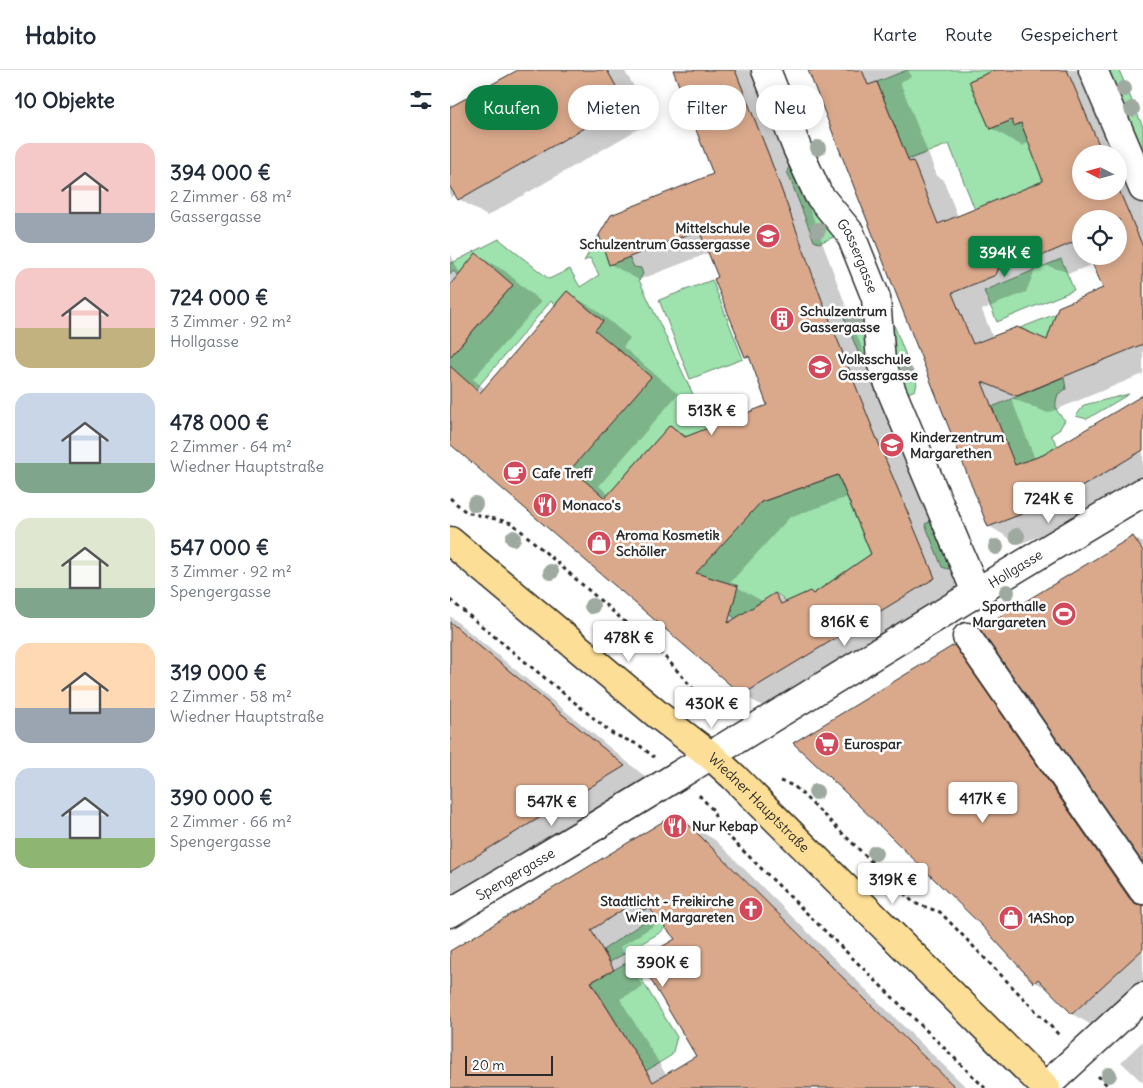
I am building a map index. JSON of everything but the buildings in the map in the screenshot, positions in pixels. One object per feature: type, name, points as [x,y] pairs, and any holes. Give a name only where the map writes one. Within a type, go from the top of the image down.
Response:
[{"type":"main road","name":"Wiedner Hauptstraße","points":[[450,541],[658,715],[710,755],[1046,1087]]},
{"type":"street","name":"Gassergasse","points":[[766,70],[797,148],[818,194],[850,233],[876,298],[882,362],[976,592]]},
{"type":"street","points":[[1093,70],[1143,188]]},
{"type":"street","name":"Hollgasse","points":[[710,755],[1143,492]]},
{"type":"street","points":[[967,637],[1143,890]]},
{"type":"street","name":"Spengergasse","points":[[450,914],[710,755]]},
{"type":"street","points":[[1046,1087],[1143,997]]},
{"type":"path","points":[[450,498],[466,512],[512,523],[666,658],[738,738]]},
{"type":"path","points":[[450,600],[613,734],[639,745],[701,797],[713,810],[718,826],[985,1088]]},
{"type":"path","points":[[773,778],[794,786],[914,902],[940,912],[1110,1088]]},
{"type":"green space","points":[[907,70],[995,70],[970,81],[990,129],[1012,120],[1022,123],[1056,176],[975,210],[949,144],[902,162],[904,150],[877,82]]},
{"type":"green space","points":[[1108,70],[1119,70],[1143,127],[1143,151]]},
{"type":"green space","points":[[789,167],[798,172],[839,235],[819,243],[814,241],[787,171]]},
{"type":"green space","points":[[992,232],[1034,255],[998,270]]},
{"type":"green space","points":[[599,235],[629,257],[634,267],[641,268],[643,274],[639,280],[709,428],[706,453],[670,425],[619,482],[617,509],[579,484],[583,479],[575,472],[554,462],[650,377],[616,347],[583,383],[564,366],[603,321],[567,291],[555,305],[551,301],[476,389],[469,383],[466,386],[450,367],[450,337],[460,346],[513,285],[476,254],[458,275],[453,271],[450,275],[450,262],[452,263],[499,239],[549,279],[570,269],[580,287],[599,275],[590,258],[584,261]]},
{"type":"green space","points":[[1061,259],[1074,290],[997,322],[984,291]]},
{"type":"green space","points":[[712,280],[743,359],[690,379],[659,300]]},
{"type":"green space","points":[[867,303],[873,357],[867,360],[860,357],[844,317],[847,311]]},
{"type":"green space","points":[[1056,314],[1066,345],[1036,357],[1026,331],[1020,328]]},
{"type":"green space","points":[[894,325],[917,384],[915,390],[906,394],[900,390],[886,328]]},
{"type":"green space","points":[[1064,377],[1066,389],[1058,394],[1056,406],[1057,411],[1065,420],[1059,430],[1051,435],[1058,446],[1043,455],[1011,467],[992,407]]},
{"type":"green space","points":[[1129,394],[1087,419],[1076,416],[1084,405]]},
{"type":"green space","points":[[838,475],[871,554],[813,594],[786,602],[775,593],[744,627],[730,614],[733,610],[680,567],[753,505]]},
{"type":"green space","points":[[932,521],[953,562],[951,568],[942,567],[925,524]]},
{"type":"green space","points":[[673,902],[681,910],[661,932],[610,962],[603,950]]},
{"type":"green space","points":[[630,961],[677,1037],[672,1055],[646,1071],[591,982]]},
{"type":"place","name":"Mittelschule Schulzentrum Gassergasse","points":[[768,236]]},
{"type":"place","name":"Schulzentrum Gassergasse","points":[[782,319]]},
{"type":"place","name":"Volksschule Gassergasse","points":[[820,367]]},
{"type":"place","name":"Kinderzentrum Margarethen","points":[[892,445]]},
{"type":"place","name":"Cafe Treff","points":[[515,473]]},
{"type":"place","name":"Monaco's","points":[[545,505]]},
{"type":"place","name":"Aroma Kosmetik Schöller","points":[[599,543]]},
{"type":"place","name":"Sporthalle Margareten","points":[[1064,614]]},
{"type":"place","name":"Eurospar","points":[[827,744]]},
{"type":"place","name":"Nur Kebap","points":[[675,826]]},
{"type":"place","name":"Stadtlicht - Freikirche Wien Margareten","points":[[751,909]]},
{"type":"place","name":"1AShop","points":[[1011,918]]}]
